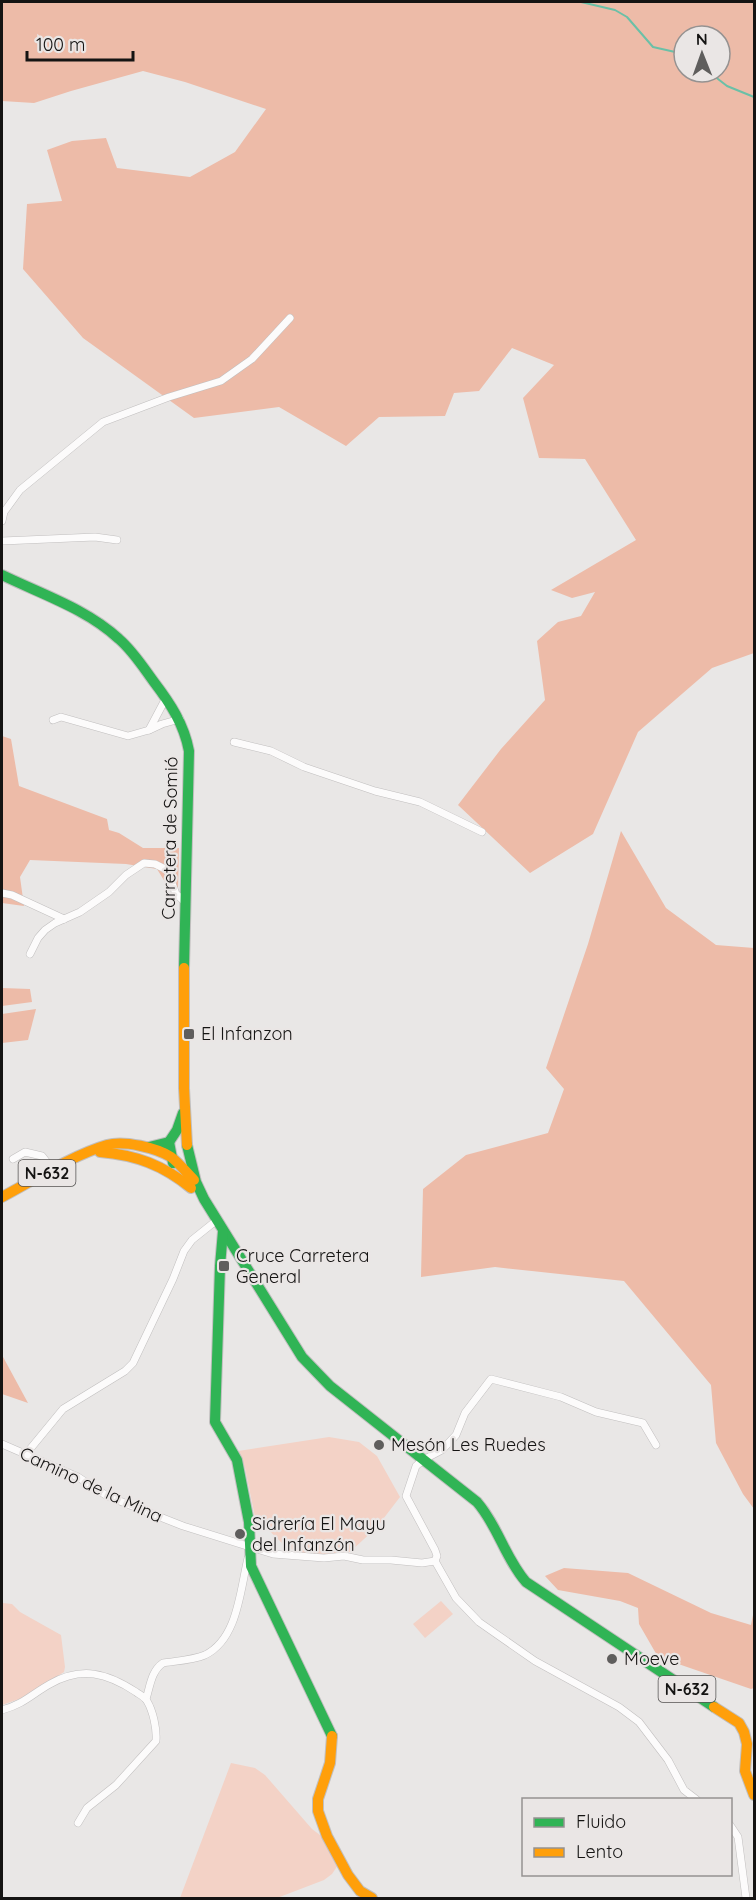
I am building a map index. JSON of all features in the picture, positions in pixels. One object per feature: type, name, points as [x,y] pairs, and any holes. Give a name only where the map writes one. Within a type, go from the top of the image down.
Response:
[{"type":"main road","name":"Carretera de Somió","points":[[2,575],[80,614],[117,637],[166,698],[180,719],[187,735],[189,751],[184,901],[184,1107]]},
{"type":"main road","points":[[178,1176],[171,1157],[170,1142],[177,1130],[184,1107]]},
{"type":"main road","points":[[184,1107],[188,1145],[196,1182]]},
{"type":"main road","points":[[148,1147],[170,1142]]},
{"type":"main road","name":"N-632","points":[[2,1197],[108,1145],[148,1147],[171,1157],[196,1182],[223,1231],[302,1357],[314,1371],[484,1509],[509,1562],[526,1582],[739,1723],[747,1739],[744,1768],[754,1795]]},
{"type":"main road","points":[[130,1154],[160,1159],[171,1157],[188,1145]]},
{"type":"main road","name":"N-632","points":[[94,1152],[130,1154],[162,1166],[178,1176],[204,1199]]},
{"type":"main road","points":[[223,1231],[215,1422],[237,1460],[247,1507],[250,1566],[332,1735],[332,1752],[328,1772],[317,1800],[317,1810],[345,1869],[360,1891],[372,1899]]},
{"type":"street","points":[[2,521],[4,512],[20,490],[103,422],[169,397],[221,381],[252,359],[290,318]]},
{"type":"street","points":[[2,541],[95,537],[117,540]]},
{"type":"street","points":[[149,730],[166,698]]},
{"type":"street","points":[[53,720],[61,717],[128,736],[180,719]]},
{"type":"street","points":[[234,742],[271,751],[304,767],[375,791],[420,802],[482,832]]},
{"type":"street","points":[[30,954],[38,938],[55,923],[80,912],[144,863],[155,864],[167,870],[176,894],[184,901]]},
{"type":"street","points":[[2,893],[12,895],[64,919]]},
{"type":"street","points":[[13,1159],[25,1152],[42,1156],[53,1170]]},
{"type":"street","points":[[26,1454],[63,1409],[125,1371],[133,1363],[184,1251],[192,1240],[217,1220]]},
{"type":"street","points":[[656,1444],[643,1423],[607,1416],[561,1397],[491,1379],[465,1413],[456,1435],[442,1450],[416,1466],[406,1496],[435,1550],[437,1556],[435,1561],[456,1598],[479,1622],[535,1661],[619,1707],[639,1722],[668,1760],[684,1790],[695,1798]]},
{"type":"street","name":"Camino de la Mina","points":[[2,1444],[78,1478],[107,1496],[183,1526],[273,1554],[304,1557],[344,1556],[363,1560],[422,1563],[435,1561]]},
{"type":"street","points":[[78,1823],[87,1808],[116,1785],[156,1741],[157,1732],[146,1699],[152,1676],[158,1667],[163,1663],[203,1656],[218,1647],[230,1631],[250,1547]]},
{"type":"street","points":[[2,1710],[29,1699],[49,1684],[70,1675],[102,1674],[124,1684],[146,1699]]},
{"type":"street","points":[[732,1828],[738,1837],[746,1899]]},
{"type":"shaded area","points":[[4,2],[754,2],[754,653],[712,668],[638,732],[593,834],[530,873],[458,805],[501,749],[545,700],[537,641],[558,622],[581,616],[595,592],[572,598],[551,590],[636,540],[585,459],[539,458],[523,398],[554,365],[512,348],[479,391],[454,393],[445,416],[379,417],[346,446],[279,407],[194,418],[83,338],[23,269],[27,204],[62,201],[47,150],[72,141],[106,138],[117,168],[190,177],[235,152],[266,109],[185,82],[143,71],[34,103],[2,101],[2,5]]},
{"type":"shaded area","points":[[2,736],[11,739],[19,786],[107,819],[109,830],[119,833],[143,848],[179,848],[178,890],[165,882],[157,869],[126,864],[30,860],[20,877],[24,906],[2,903]]},
{"type":"shaded area","points":[[621,831],[666,908],[716,945],[754,948],[754,1509],[743,1494],[716,1443],[711,1385],[624,1281],[495,1267],[421,1277],[423,1189],[466,1155],[548,1133],[564,1089],[546,1068],[588,944]]},
{"type":"shaded area","points":[[2,988],[30,989],[32,1002],[2,1006]]},
{"type":"shaded area","points":[[36,1009],[28,1040],[2,1043],[2,1014]]},
{"type":"shaded area","points":[[2,1355],[28,1403],[2,1394]]},
{"type":"shaded area","points":[[329,1437],[359,1442],[377,1456],[400,1497],[377,1527],[350,1552],[298,1553],[282,1543],[255,1517],[245,1468],[238,1451]]},
{"type":"shaded area","points":[[564,1568],[628,1573],[711,1613],[751,1625],[754,1610],[754,1688],[751,1689],[658,1657],[639,1624],[638,1608],[620,1601],[558,1590],[545,1576]]},
{"type":"shaded area","points":[[441,1601],[453,1614],[425,1638],[413,1624]]},
{"type":"shaded area","points":[[3,1603],[12,1604],[20,1612],[61,1635],[65,1667],[64,1672],[25,1697],[2,1705]]},
{"type":"shaded area","points":[[231,1763],[255,1768],[265,1775],[312,1829],[324,1838],[338,1865],[332,1874],[324,1880],[277,1898],[180,1898]]},
{"type":"waterway","points":[[581,2],[615,10],[627,17],[653,47],[672,51]]},
{"type":"waterway","points":[[724,84],[754,97]]},
{"type":"traffic: fast","points":[[2,575],[63,603],[106,628],[138,659],[176,714],[189,751],[184,968]]},
{"type":"traffic: fast","points":[[169,1142],[177,1130],[183,1113]]},
{"type":"traffic: fast","points":[[149,1147],[169,1142],[173,1163]]},
{"type":"traffic: fast","points":[[187,1145],[196,1182],[204,1199],[302,1357],[330,1386],[477,1502],[491,1521],[512,1563],[526,1582],[714,1707]]},
{"type":"traffic: fast","points":[[223,1231],[215,1422],[237,1460],[249,1522],[251,1566],[332,1736]]},
{"type":"traffic: slow","points":[[184,968],[184,1088],[187,1145]]},
{"type":"traffic: slow","points":[[2,1197],[81,1155],[114,1144],[140,1146],[165,1154],[174,1159],[194,1180]]},
{"type":"traffic: slow","points":[[100,1152],[149,1162],[191,1188]]},
{"type":"traffic: slow","points":[[714,1707],[739,1723],[744,1732],[747,1744],[745,1771],[754,1795]]},
{"type":"traffic: slow","points":[[332,1736],[330,1763],[318,1799],[318,1811],[327,1836],[348,1875],[360,1891],[372,1898]]},
{"type":"place","name":"El Infanzon","points":[[189,1034]]},
{"type":"place","name":"Cruce Carretera General","points":[[224,1266]]},
{"type":"place","name":"Mesón Les Ruedes","points":[[379,1445]]},
{"type":"place","name":"Sidrería El Mayu del Infanzón","points":[[240,1534]]},
{"type":"place","name":"Moeve","points":[[612,1659]]}]
